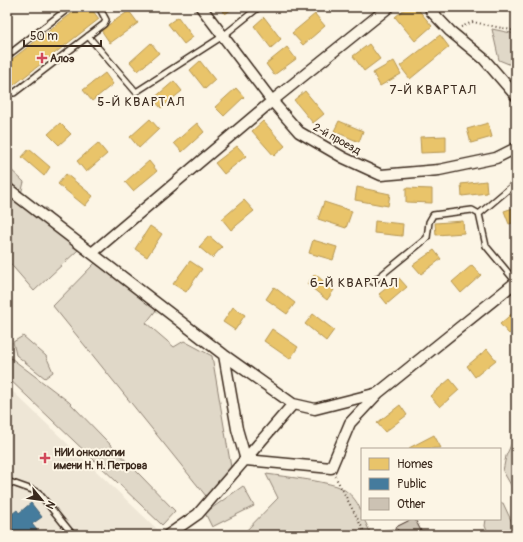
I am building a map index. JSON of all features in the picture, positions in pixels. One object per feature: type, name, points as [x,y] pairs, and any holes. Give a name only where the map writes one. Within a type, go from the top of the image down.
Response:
[{"type":"street","name":"2-й проезд","points":[[201,7],[272,101],[299,132],[344,158],[381,175],[439,170],[496,158],[516,148]]},
{"type":"street","points":[[92,253],[272,101],[389,7]]},
{"type":"street","points":[[431,7],[431,11],[450,31],[484,59],[516,96]]},
{"type":"street","points":[[7,188],[224,355],[293,404],[314,409],[378,393]]},
{"type":"street","points":[[246,460],[331,468],[350,423],[378,393],[516,282]]},
{"type":"street","points":[[224,355],[238,429],[246,460]]},
{"type":"street","points":[[168,535],[198,514],[293,404]]},
{"type":"lane","points":[[7,56],[70,7]]},
{"type":"lane","points":[[7,92],[14,93],[104,24],[106,20],[99,7]]},
{"type":"lane","points":[[88,36],[136,92],[224,36],[259,7]]},
{"type":"lane","points":[[479,214],[511,187],[516,180]]},
{"type":"lane","points":[[373,282],[427,238],[429,222],[432,215],[472,210],[479,214],[486,246],[516,282]]},
{"type":"lane","points":[[7,481],[38,492],[73,535]]},
{"type":"path","points":[[450,31],[473,22],[516,31]]},
{"type":"path","points":[[331,468],[366,535]]},
{"type":"shaded area","points":[[492,29],[516,34],[516,67],[499,60]]},
{"type":"shaded area","points":[[7,166],[24,182],[21,194],[35,209],[46,208],[78,250],[34,291],[7,260]]},
{"type":"shaded area","points":[[95,263],[157,309],[146,323],[174,347],[184,341],[212,356],[232,473],[206,496],[53,306]]},
{"type":"shaded area","points":[[23,336],[46,356],[53,372],[45,378],[16,355],[13,342]]},
{"type":"shaded area","points":[[7,355],[69,402],[175,511],[162,525],[7,377]]},
{"type":"shaded area","name":"НИИ онкологии имени Н. Н. Петрова","points":[[7,386],[158,530],[151,535],[7,535]]},
{"type":"shaded area","points":[[516,434],[516,494],[503,471],[506,456]]},
{"type":"shaded area","points":[[266,474],[312,480],[337,486],[351,495],[358,504],[361,520],[364,520],[370,532],[394,529],[397,535],[242,535],[278,498]]},
{"type":"shaded area","points":[[243,486],[254,506],[212,527],[205,513]]},
{"type":"shaded area","points":[[501,503],[503,503],[516,531],[516,535],[489,535],[485,526],[486,520],[501,520]]},
{"type":"building: Homes","points":[[80,7],[90,7],[99,19],[10,88],[7,83],[7,63]]},
{"type":"building: Homes","points":[[220,7],[235,7],[225,14]]},
{"type":"building: Homes","points":[[336,7],[346,7],[340,12]]},
{"type":"building: Homes","points":[[407,7],[416,7],[432,26],[415,41],[395,17]]},
{"type":"building: Homes","points":[[129,11],[138,23],[110,43],[101,30]]},
{"type":"building: Homes","points":[[315,14],[325,26],[303,45],[292,33]]},
{"type":"building: Homes","points":[[178,17],[193,37],[184,44],[168,24]]},
{"type":"building: Homes","points":[[264,17],[281,39],[271,48],[254,26]]},
{"type":"building: Homes","points":[[440,35],[449,47],[410,79],[400,66]]},
{"type":"building: Homes","points":[[151,43],[159,53],[138,71],[130,62]]},
{"type":"building: Homes","points":[[369,44],[380,59],[364,71],[353,56]]},
{"type":"building: Homes","points":[[287,47],[296,59],[274,75],[266,64]]},
{"type":"building: Homes","points":[[200,61],[215,80],[205,89],[190,70]]},
{"type":"building: Homes","points":[[394,61],[401,74],[380,86],[373,73]]},
{"type":"building: Homes","points":[[105,73],[113,84],[92,101],[83,90]]},
{"type":"building: Homes","points":[[174,81],[182,91],[161,108],[153,99]]},
{"type":"building: Homes","points":[[236,88],[244,97],[224,116],[215,107]]},
{"type":"building: Homes","points":[[305,91],[324,114],[313,123],[294,100]]},
{"type":"building: Homes","points":[[150,119],[159,129],[139,148],[130,137]]},
{"type":"building: Homes","points":[[263,121],[285,146],[274,156],[252,131]]},
{"type":"building: Homes","points":[[339,121],[363,131],[359,142],[334,131]]},
{"type":"building: Homes","points":[[60,123],[71,134],[59,145],[48,134]]},
{"type":"building: Homes","points":[[197,123],[204,132],[182,152],[174,143]]},
{"type":"building: Homes","points":[[488,123],[492,137],[471,143],[467,129]]},
{"type":"building: Homes","points":[[7,133],[11,136],[7,141]]},
{"type":"building: Homes","points":[[446,136],[446,152],[421,153],[420,137]]},
{"type":"building: Homes","points":[[98,143],[107,154],[86,172],[77,161]]},
{"type":"building: Homes","points":[[237,146],[246,156],[224,174],[215,163]]},
{"type":"building: Homes","points":[[29,149],[50,167],[44,176],[22,157]]},
{"type":"building: Homes","points":[[149,161],[157,171],[133,191],[125,182]]},
{"type":"building: Homes","points":[[66,174],[93,196],[85,206],[58,184]]},
{"type":"building: Homes","points":[[486,181],[487,193],[462,196],[461,184]]},
{"type":"building: Homes","points":[[357,187],[390,194],[388,206],[355,200]]},
{"type":"building: Homes","points":[[406,188],[432,189],[432,203],[406,202]]},
{"type":"building: Homes","points":[[244,200],[254,211],[231,230],[222,219]]},
{"type":"building: Homes","points":[[324,202],[352,211],[346,228],[318,219]]},
{"type":"building: Homes","points":[[516,207],[516,222],[509,224],[504,211]]},
{"type":"building: Homes","points":[[375,221],[403,224],[402,236],[374,233]]},
{"type":"building: Homes","points":[[463,221],[464,233],[436,235],[435,223]]},
{"type":"building: Homes","points":[[150,226],[162,234],[147,257],[135,249]]},
{"type":"building: Homes","points":[[209,236],[222,247],[212,258],[199,247]]},
{"type":"building: Homes","points":[[313,240],[337,247],[333,260],[309,253]]},
{"type":"building: Homes","points":[[434,250],[441,259],[421,274],[413,265]]},
{"type":"building: Homes","points":[[190,261],[202,269],[186,292],[173,284]]},
{"type":"building: Homes","points":[[472,265],[481,275],[461,293],[452,282]]},
{"type":"building: Homes","points":[[315,274],[334,290],[327,300],[307,284]]},
{"type":"building: Homes","points":[[399,278],[407,287],[387,304],[379,294]]},
{"type":"building: Homes","points":[[274,287],[295,303],[287,314],[266,299]]},
{"type":"building: Homes","points":[[233,307],[245,315],[235,330],[223,322]]},
{"type":"building: Homes","points":[[516,310],[516,328],[509,334],[500,324]]},
{"type":"building: Homes","points":[[313,314],[334,330],[326,341],[305,324]]},
{"type":"building: Homes","points":[[272,329],[298,347],[290,359],[264,341]]},
{"type":"building: Homes","points":[[487,349],[496,360],[475,377],[467,366]]},
{"type":"building: Homes","points":[[516,373],[516,383],[513,375]]},
{"type":"building: Homes","points":[[450,379],[459,390],[440,407],[430,396]]},
{"type":"building: Homes","points":[[400,405],[407,415],[385,432],[377,423]]},
{"type":"building: Homes","points":[[434,435],[441,448],[409,448]]},
{"type":"building: Public","points":[[31,503],[42,517],[32,524],[41,535],[12,535],[9,531],[7,533],[7,518],[17,510],[19,513]]},
{"type":"building: Public","points":[[52,531],[55,535],[47,535]]},
{"type":"building: Other","points":[[410,520],[416,520],[423,535],[400,535],[396,527]]},
{"type":"place","name":"Алоэ","points":[[42,58]]},
{"type":"place","name":"НИИ онкологии имени Н. Н. Петрова","points":[[45,458]]},
{"type":"district","name":"7-Й КВАРТАЛ","points":[[433,90]]},
{"type":"district","name":"5-Й КВАРТАЛ","points":[[141,102]]},
{"type":"district","name":"6-Й КВАРТАЛ","points":[[354,283]]}]
